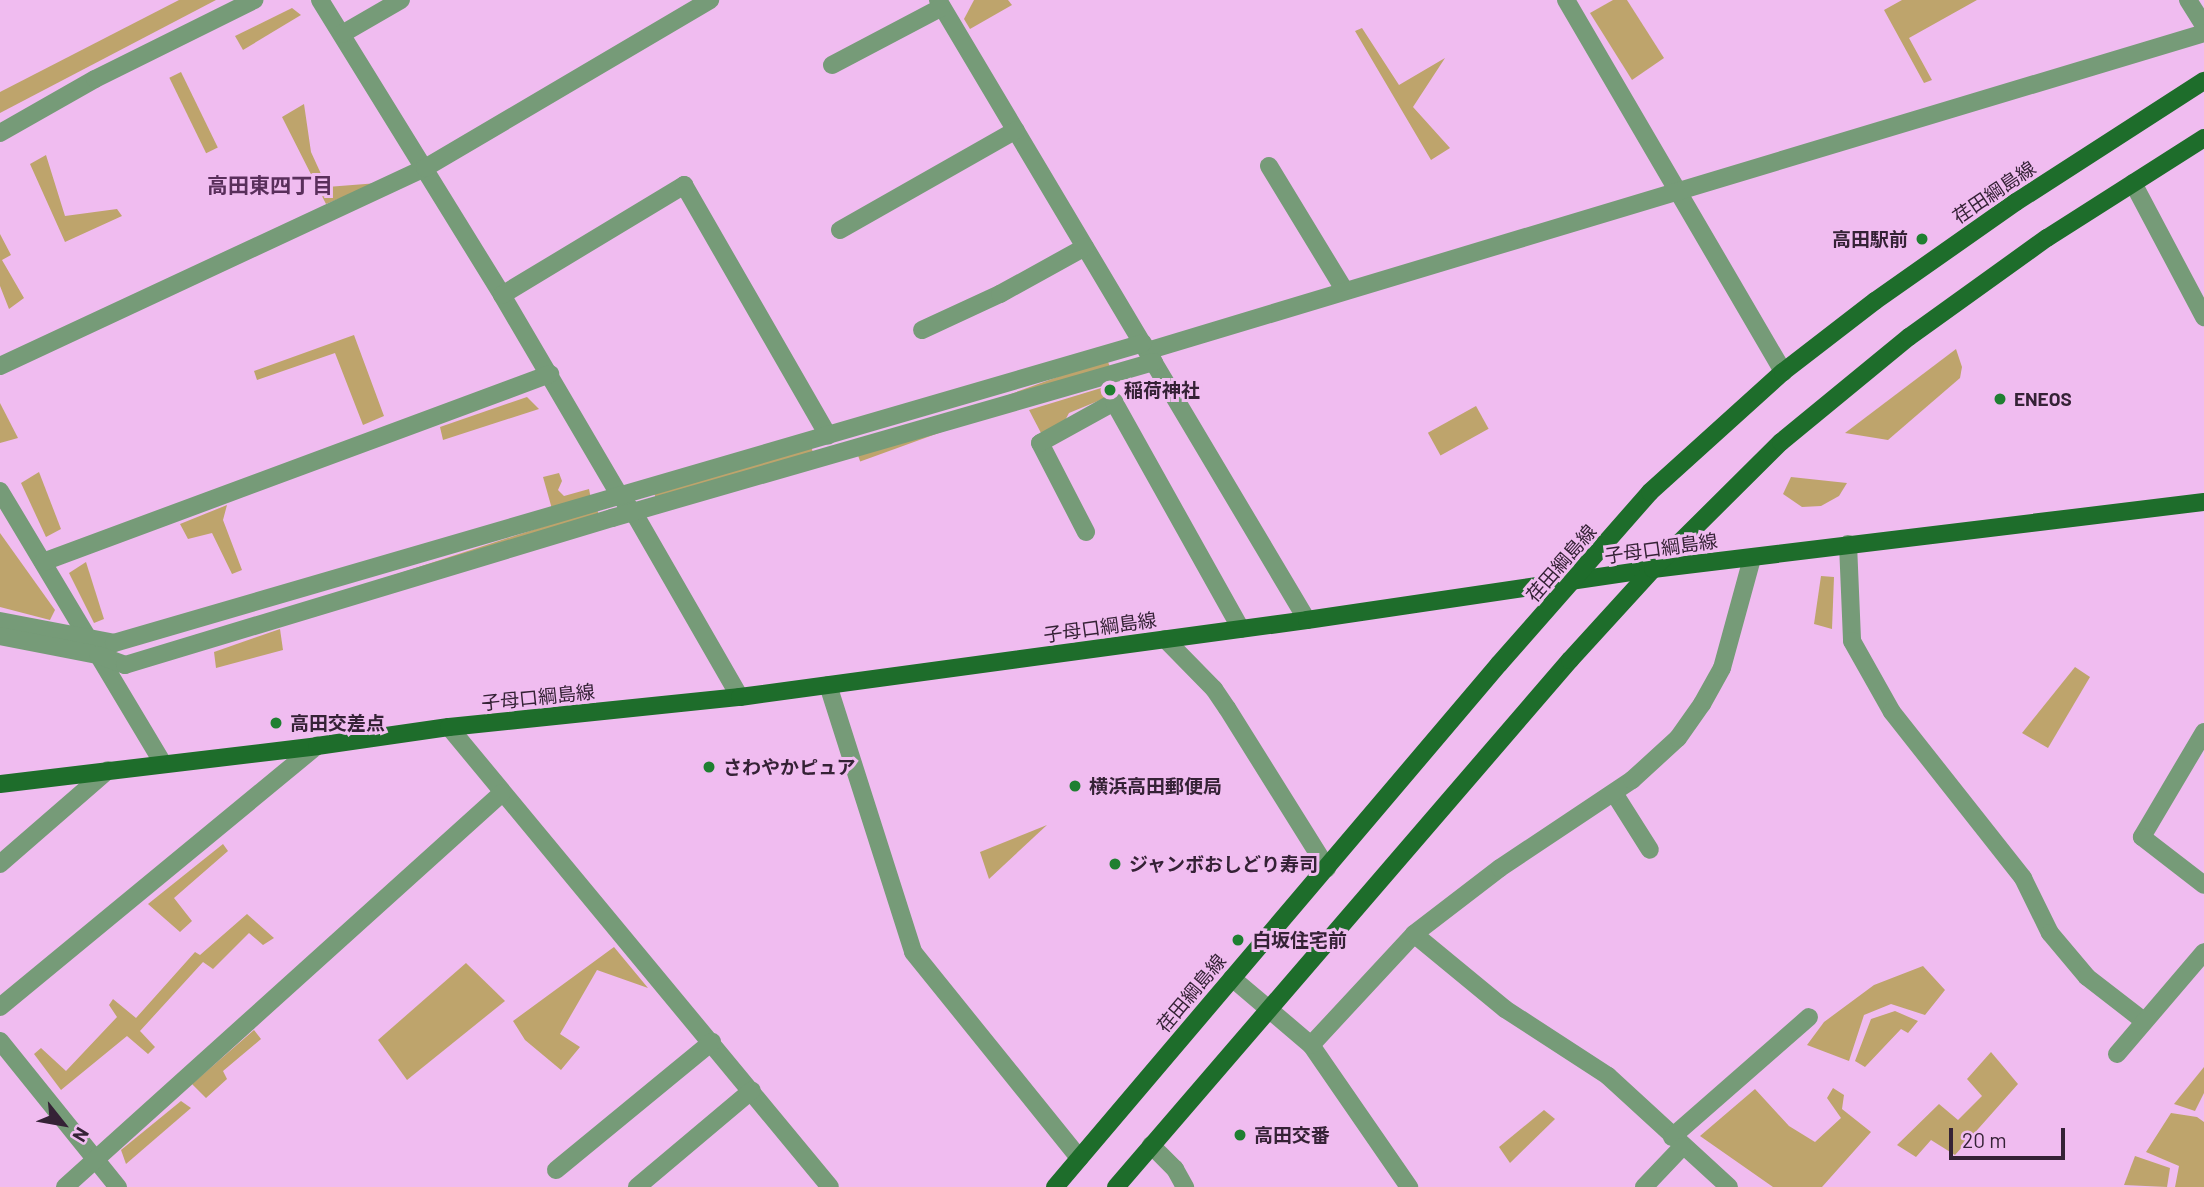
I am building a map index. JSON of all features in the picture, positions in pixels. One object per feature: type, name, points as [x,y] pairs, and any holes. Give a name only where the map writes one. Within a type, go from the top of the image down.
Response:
[{"type":"main road","name":"荏田綱島線","points":[[1055,1187],[1499,664],[1650,492],[1783,372],[1875,301],[2016,202],[2204,81]]},
{"type":"main road","points":[[1116,1187],[1564,666],[1653,569],[1781,442],[1909,337],[2047,238],[2204,138]]},
{"type":"main road","name":"子母口綱島線","points":[[0,784],[317,746],[449,727],[740,697],[1307,620],[1653,569],[2204,502]]},
{"type":"street","points":[[0,133],[95,79],[254,0]]},
{"type":"street","points":[[320,0],[550,374],[620,496],[634,513],[740,697]]},
{"type":"street","points":[[342,34],[401,0]]},
{"type":"street","points":[[0,366],[425,168],[710,0]]},
{"type":"street","points":[[1566,0],[1783,372]]},
{"type":"street","points":[[2188,0],[2204,26]]},
{"type":"street","points":[[832,65],[940,4],[1307,620]]},
{"type":"street","points":[[0,636],[98,656],[125,665],[634,513],[1345,291],[2204,33]]},
{"type":"street","points":[[841,230],[1016,130]]},
{"type":"street","points":[[1269,166],[1345,291]]},
{"type":"street","points":[[2133,184],[2204,317]]},
{"type":"street","points":[[502,295],[684,185],[828,435]]},
{"type":"street","points":[[922,330],[1000,294],[1085,247]]},
{"type":"street","points":[[0,621],[114,643],[828,435],[1148,352]]},
{"type":"street","points":[[43,562],[550,374]]},
{"type":"street","points":[[1086,532],[1040,443],[1114,402],[1241,629]]},
{"type":"street","points":[[0,491],[163,763]]},
{"type":"street","points":[[1848,544],[1852,641],[1892,712],[2023,878],[2050,933],[2087,977],[2144,1021]]},
{"type":"street","points":[[1311,1045],[1415,934],[1500,868],[1614,793],[1664,753],[1702,705],[1722,668],[1752,558]]},
{"type":"street","points":[[1165,639],[1214,689],[1327,868]]},
{"type":"street","points":[[828,685],[913,952],[1079,1158]]},
{"type":"street","points":[[449,727],[830,1187]]},
{"type":"street","points":[[2204,732],[2142,837],[2204,885]]},
{"type":"street","points":[[0,1007],[317,746]]},
{"type":"street","points":[[0,864],[108,770]]},
{"type":"street","points":[[65,1187],[502,793]]},
{"type":"street","points":[[1614,793],[1650,850]]},
{"type":"street","points":[[1415,934],[1504,1009],[1608,1076],[1729,1187]]},
{"type":"street","points":[[2117,1054],[2204,952]]},
{"type":"street","points":[[1232,978],[1311,1045],[1409,1187]]},
{"type":"street","points":[[1644,1187],[1677,1142],[1809,1017]]},
{"type":"street","points":[[0,1041],[118,1187]]},
{"type":"street","points":[[556,1170],[712,1042]]},
{"type":"street","points":[[637,1187],[752,1090]]},
{"type":"street","points":[[1151,1145],[1175,1169],[1185,1187]]},
{"type":"shaded area","points":[[179,0],[216,0],[0,113],[0,92]]},
{"type":"shaded area","points":[[974,0],[1008,0],[1012,5],[970,29],[964,19]]},
{"type":"shaded area","points":[[1613,0],[1627,0],[1664,58],[1632,80],[1590,13]]},
{"type":"shaded area","points":[[1902,0],[1977,0],[1909,38],[1932,80],[1924,83],[1884,10]]},
{"type":"shaded area","points":[[292,8],[301,15],[243,50],[235,36]]},
{"type":"shaded area","points":[[1362,28],[1399,85],[1445,58],[1413,107],[1450,148],[1431,160],[1355,31]]},
{"type":"shaded area","points":[[181,72],[218,147],[206,153],[169,78]]},
{"type":"shaded area","points":[[304,104],[311,152],[327,187],[378,183],[326,204],[282,117]]},
{"type":"shaded area","points":[[46,155],[65,216],[117,209],[122,216],[65,242],[30,164]]},
{"type":"shaded area","points":[[0,234],[11,255],[2,260],[24,298],[9,309],[0,286]]},
{"type":"shaded area","points":[[354,335],[384,416],[363,425],[335,353],[257,380],[254,371]]},
{"type":"shaded area","points":[[1956,349],[1962,367],[1960,378],[1888,440],[1845,433]]},
{"type":"shaded area","points":[[1107,359],[1111,370],[860,462],[856,450]]},
{"type":"shaded area","points":[[1111,385],[1110,396],[1069,413],[1061,428],[1041,433],[1029,410]]},
{"type":"shaded area","points":[[527,397],[539,409],[443,440],[440,427]]},
{"type":"shaded area","points":[[0,403],[18,438],[0,443]]},
{"type":"shaded area","points":[[1476,406],[1489,429],[1441,455],[1428,433]]},
{"type":"shaded area","points":[[811,445],[814,457],[657,501],[654,493]]},
{"type":"shaded area","points":[[39,472],[61,529],[46,537],[21,483]]},
{"type":"shaded area","points":[[559,473],[562,481],[558,490],[564,496],[589,489],[591,499],[552,509],[543,477]]},
{"type":"shaded area","points":[[1791,477],[1847,483],[1839,496],[1821,506],[1802,507],[1783,494]]},
{"type":"shaded area","points":[[227,505],[223,520],[242,570],[232,574],[212,533],[188,539],[180,524]]},
{"type":"shaded area","points":[[597,509],[600,518],[132,670],[129,661]]},
{"type":"shaded area","points":[[0,533],[55,610],[50,620],[0,607]]},
{"type":"shaded area","points":[[86,562],[104,619],[94,623],[69,573]]},
{"type":"shaded area","points":[[1821,576],[1834,577],[1832,629],[1814,624]]},
{"type":"shaded area","points":[[280,629],[283,650],[216,668],[214,652]]},
{"type":"shaded area","points":[[2075,667],[2090,677],[2048,748],[2022,733]]},
{"type":"shaded area","points":[[1047,825],[989,879],[980,852]]},
{"type":"shaded area","points":[[223,844],[228,851],[174,898],[192,921],[180,932],[148,904]]},
{"type":"shaded area","points":[[247,914],[274,938],[263,945],[249,933],[213,969],[203,962],[140,1031],[155,1047],[148,1054],[127,1036],[61,1090],[34,1054],[41,1048],[66,1071],[117,1017],[109,1005],[113,999],[136,1018],[195,952],[200,955]]},
{"type":"shaded area","points":[[614,947],[648,988],[597,970],[560,1034],[580,1047],[561,1070],[525,1040],[513,1021]]},
{"type":"shaded area","points":[[466,963],[505,1001],[407,1080],[378,1040]]},
{"type":"shaded area","points":[[1923,966],[1945,990],[1925,1015],[1891,1004],[1864,1015],[1849,1061],[1807,1045],[1824,1022],[1874,985]]},
{"type":"shaded area","points":[[1895,1011],[1918,1021],[1908,1033],[1901,1029],[1865,1067],[1855,1061],[1871,1019]]},
{"type":"shaded area","points":[[254,1030],[261,1039],[223,1071],[227,1079],[206,1098],[192,1084]]},
{"type":"shaded area","points":[[1991,1052],[2018,1084],[1955,1155],[1931,1140],[1916,1157],[1897,1145],[1939,1104],[1958,1120],[1982,1096],[1967,1079]]},
{"type":"shaded area","points":[[2204,1067],[2204,1093],[2195,1111],[2174,1104]]},
{"type":"shaded area","points":[[1833,1088],[1844,1095],[1842,1109],[1871,1132],[1822,1187],[1773,1187],[1700,1136],[1755,1089],[1789,1126],[1815,1142],[1841,1118],[1827,1098]]},
{"type":"shaded area","points":[[181,1101],[191,1108],[126,1164],[121,1150]]},
{"type":"shaded area","points":[[1544,1110],[1555,1119],[1510,1163],[1499,1147]]},
{"type":"shaded area","points":[[2171,1113],[2197,1117],[2204,1122],[2204,1187],[2175,1187],[2179,1166],[2146,1152]]},
{"type":"shaded area","points":[[2135,1156],[2170,1168],[2167,1187],[2124,1185]]},
{"type":"place","name":"高田駅前","points":[[1922,239]]},
{"type":"place","name":"稲荷神社","points":[[1110,390]]},
{"type":"place","name":"ENEOS","points":[[2000,399]]},
{"type":"place","name":"高田交差点","points":[[276,723]]},
{"type":"place","name":"さわやかピュア","points":[[709,767]]},
{"type":"place","name":"横浜高田郵便局","points":[[1075,786]]},
{"type":"place","name":"ジャンボおしどり寿司","points":[[1115,864]]},
{"type":"place","name":"白坂住宅前","points":[[1238,940]]},
{"type":"place","name":"高田交番","points":[[1240,1135]]},
{"type":"district","name":"高田東四丁目","points":[[270,185]]}]
